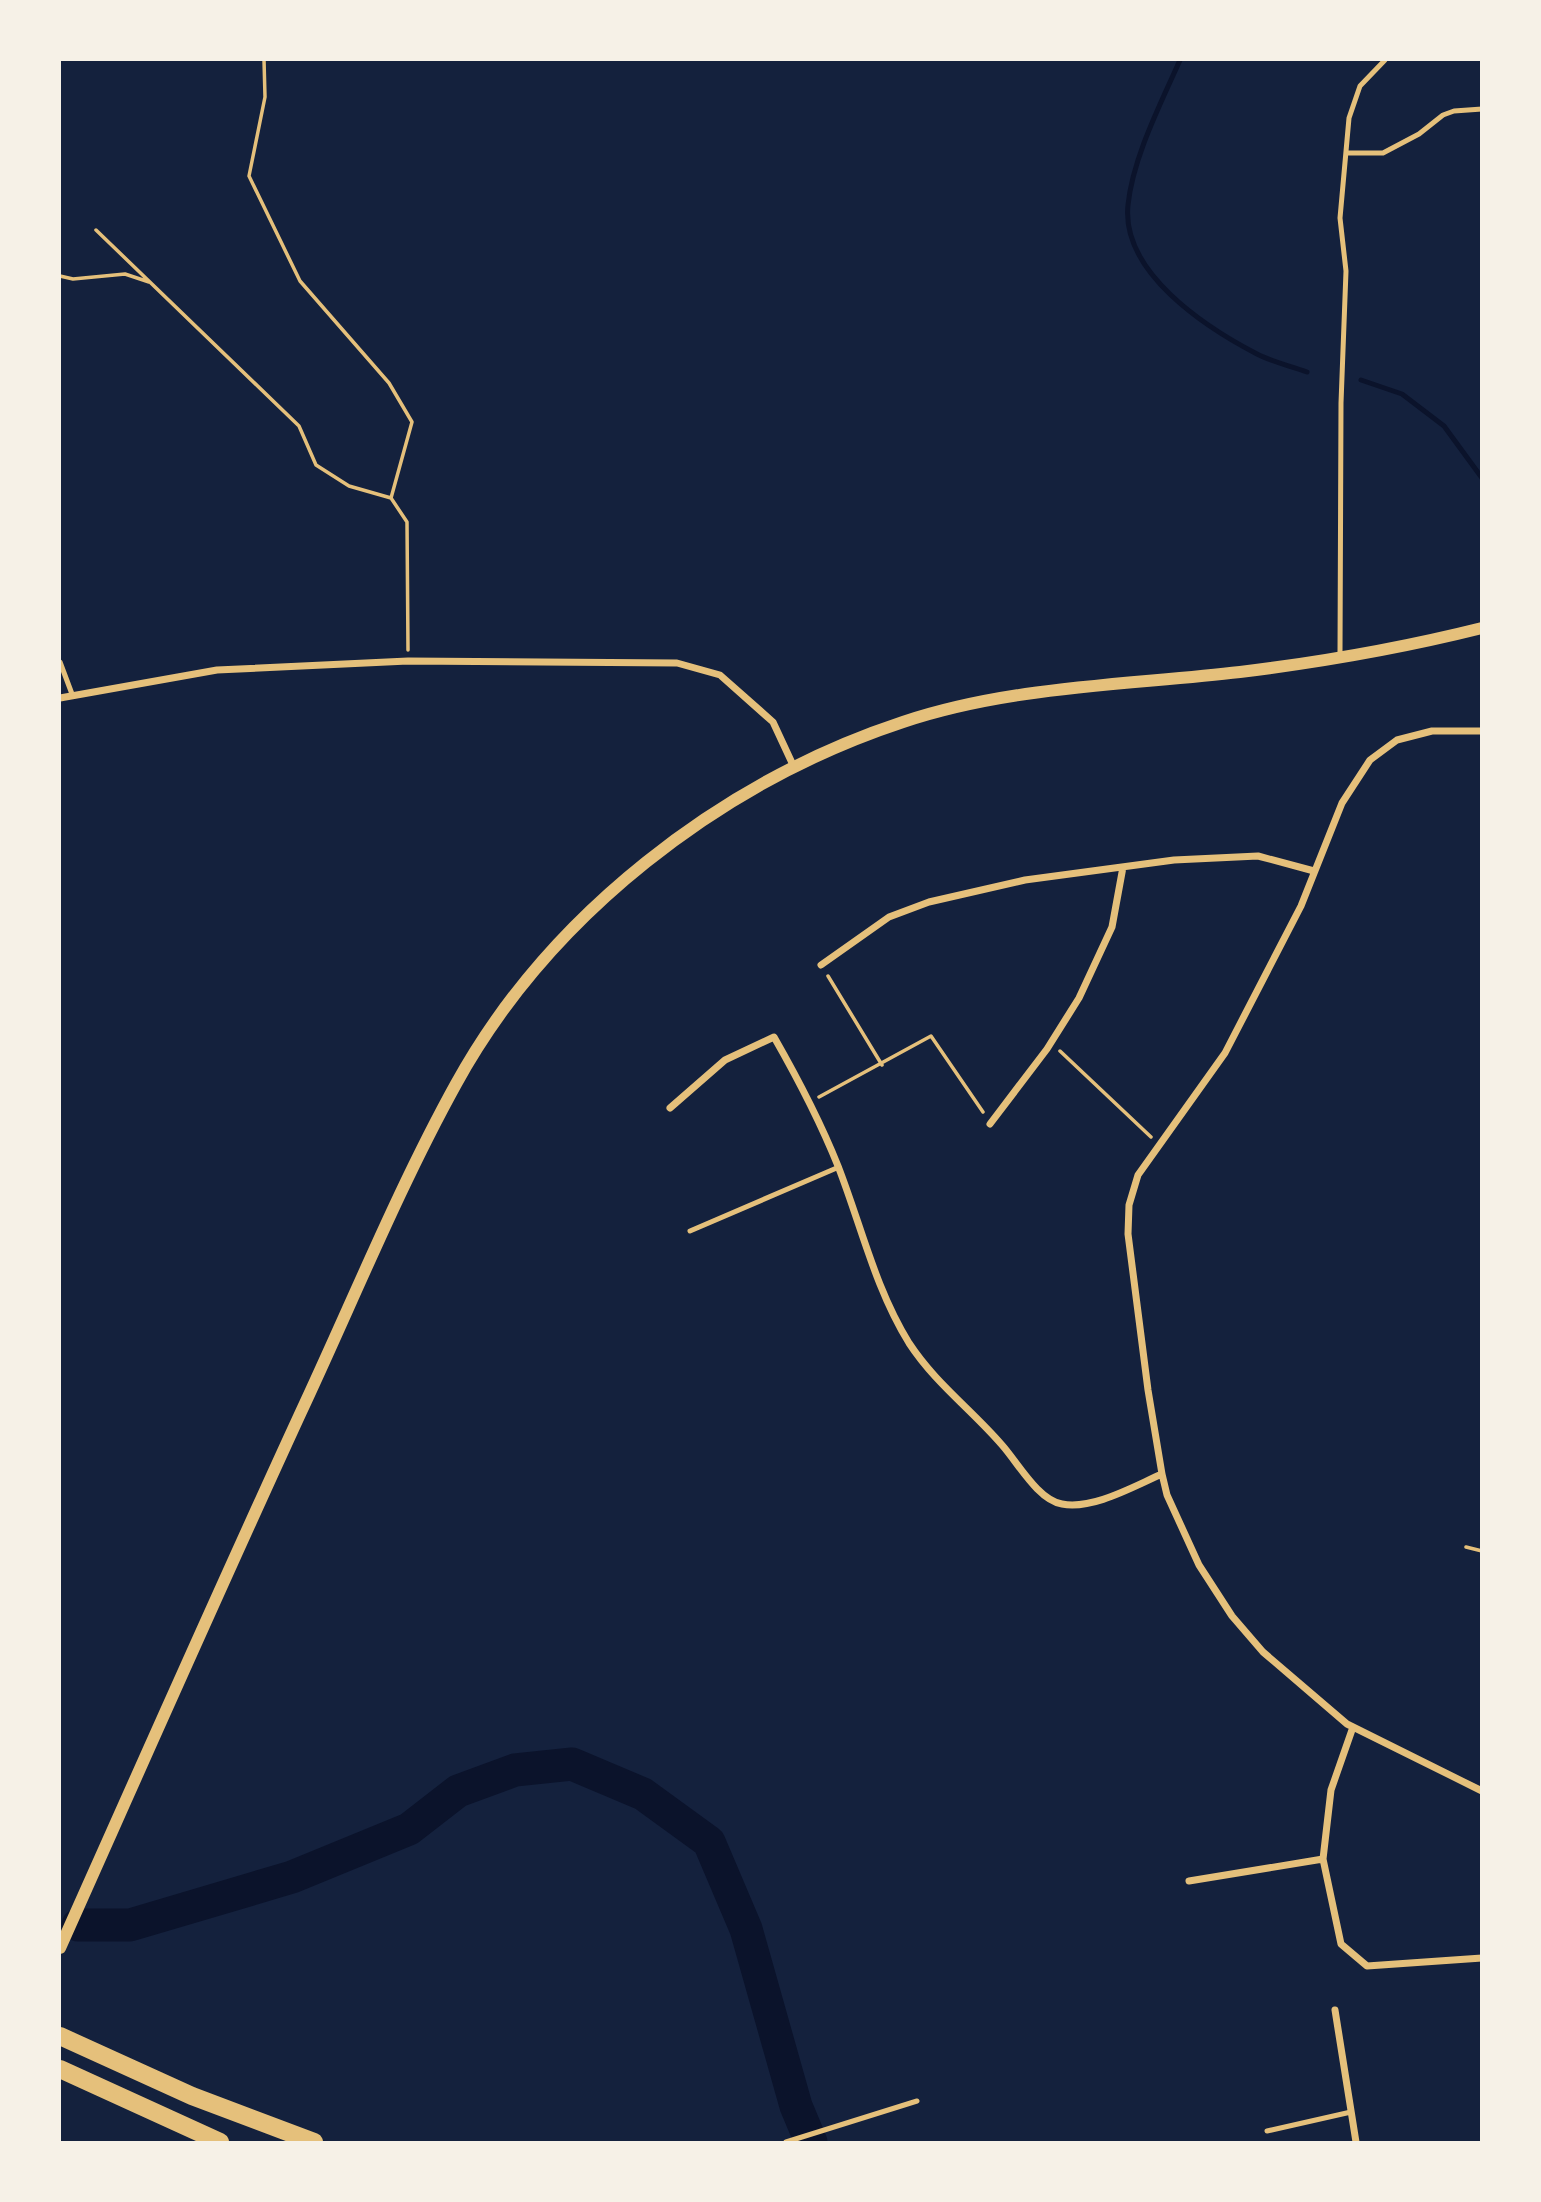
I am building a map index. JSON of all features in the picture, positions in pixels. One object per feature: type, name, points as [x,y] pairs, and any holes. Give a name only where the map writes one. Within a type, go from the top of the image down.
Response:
[{"type":"main road","points":[[60,2036],[191,2096],[314,2143]]},
{"type":"main road","points":[[60,2069],[211,2141]]},
{"type":"street","points":[[60,1948],[275,1468],[457,1082],[497,1020],[570,931],[684,836],[737,798],[793,765],[838,744],[909,719],[996,698],[1340,658],[1482,628]]},
{"type":"street","points":[[60,698],[217,670],[408,661],[677,663],[720,675],[773,722],[793,765]]},
{"type":"street","points":[[1481,1789],[1353,1727],[1263,1653],[1231,1616],[1199,1565],[1167,1495],[1148,1390],[1128,1234],[1129,1205],[1138,1175],[1225,1053],[1301,906],[1342,803],[1370,760],[1397,740],[1420,734],[1432,731],[1482,731]]},
{"type":"street","points":[[821,965],[889,917],[929,902],[1025,880],[1174,860],[1258,856],[1314,871]]},
{"type":"street","points":[[990,1124],[1051,1042],[1079,998],[1112,927],[1123,867]]},
{"type":"street","points":[[670,1108],[725,1060],[774,1037],[811,1102],[839,1167],[885,1298],[910,1343],[938,1382],[1000,1442],[1046,1497],[1059,1504],[1078,1505],[1162,1474]]},
{"type":"street","points":[[1353,1727],[1331,1790],[1323,1859],[1341,1944],[1367,1966],[1482,1958]]},
{"type":"street","points":[[1189,1881],[1323,1859]]},
{"type":"street","points":[[1335,2010],[1356,2143]]},
{"type":"lane","points":[[1340,658],[1341,403],[1346,271],[1340,218],[1349,118],[1360,86],[1385,60]]},
{"type":"lane","points":[[1346,153],[1383,153],[1419,134],[1443,115],[1454,111],[1482,109]]},
{"type":"lane","points":[[60,661],[72,694]]},
{"type":"lane","points":[[690,1231],[839,1167]]},
{"type":"lane","points":[[786,2143],[917,2101]]},
{"type":"lane","points":[[1267,2131],[1351,2112]]},
{"type":"path","points":[[264,60],[265,97],[249,176],[300,282],[389,383],[412,422],[391,498]]},
{"type":"path","points":[[96,230],[299,426],[316,466],[349,486],[391,498],[407,522],[408,661]]},
{"type":"path","points":[[60,276],[73,279],[125,274],[151,283]]},
{"type":"path","points":[[821,965],[882,1065]]},
{"type":"path","points":[[811,1102],[931,1036],[990,1124]]},
{"type":"path","points":[[1051,1042],[1159,1144]]},
{"type":"path","points":[[1466,1547],[1482,1551]]},
{"type":"waterway","points":[[1180,60],[1149,131],[1131,187],[1128,205],[1129,230],[1138,253],[1152,274],[1191,313],[1236,343],[1263,357],[1307,372]]},
{"type":"waterway","points":[[1361,380],[1402,394],[1444,426],[1482,478]]},
{"type":"waterway","points":[[78,1925],[130,1925],[292,1877],[409,1829],[458,1791],[515,1770],[572,1764],[643,1794],[709,1842],[746,1929],[796,2106],[811,2142]]}]
